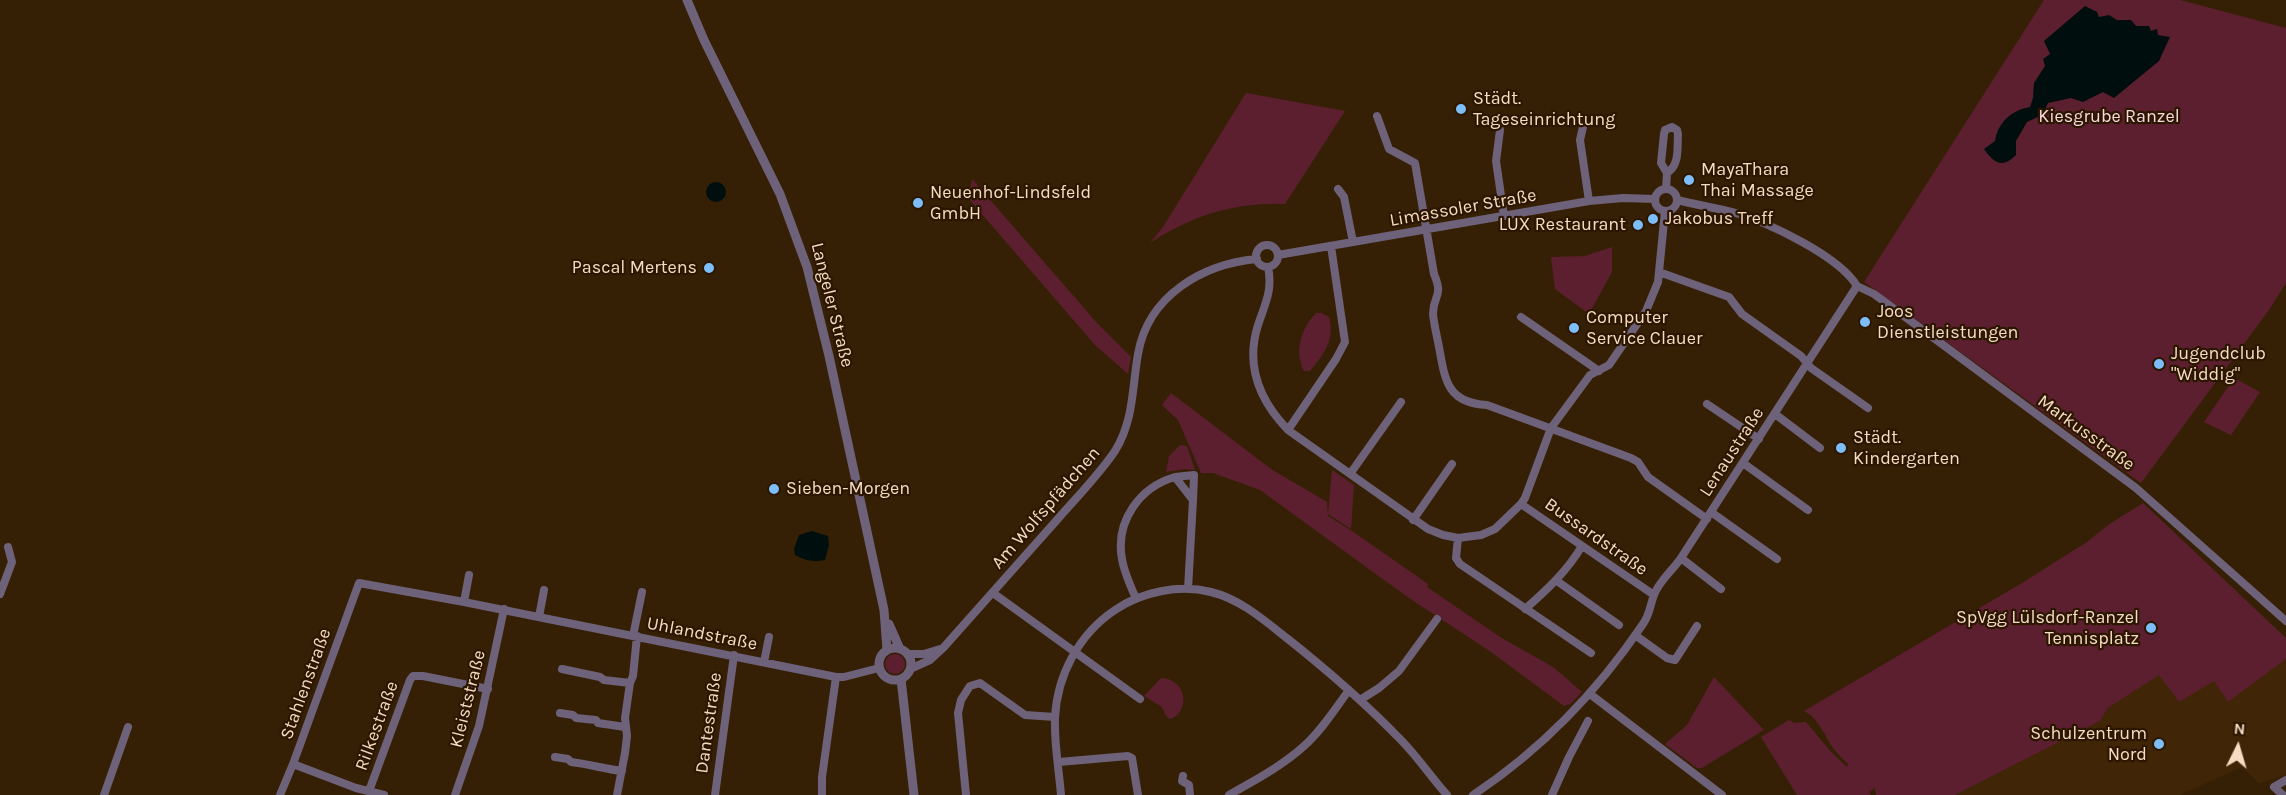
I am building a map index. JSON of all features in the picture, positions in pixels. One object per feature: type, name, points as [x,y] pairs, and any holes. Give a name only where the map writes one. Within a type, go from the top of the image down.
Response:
[{"type":"street","name":"Langeler Straße","points":[[687,0],[697,26],[780,194],[807,267],[824,333],[884,610],[887,650]]},
{"type":"street","points":[[1377,116],[1389,149],[1411,159],[1415,164],[1434,274],[1440,288],[1433,313],[1445,378],[1450,389],[1472,404],[1487,405],[1631,458],[1638,462],[1648,477],[1777,560]]},
{"type":"street","points":[[1583,127],[1580,140],[1589,201]]},
{"type":"street","points":[[1666,189],[1667,173],[1661,163],[1665,130],[1672,127],[1677,130],[1678,134],[1676,163],[1667,173]]},
{"type":"street","points":[[1500,130],[1496,161],[1504,216]]},
{"type":"street","points":[[1338,189],[1344,197],[1353,242]]},
{"type":"street","points":[[1666,189],[1674,192],[1677,201],[1674,208],[1665,211],[1657,207],[1654,199],[1658,191],[1666,189]]},
{"type":"street","name":"Limassoler Straße","points":[[1278,255],[1589,201],[1623,198],[1654,199]]},
{"type":"street","points":[[1677,201],[1736,213],[1756,221],[1794,239],[1841,267],[1851,276],[1857,286]]},
{"type":"street","points":[[1268,267],[1270,292],[1257,328],[1253,364],[1258,388],[1274,416],[1288,430],[1413,520],[1443,535],[1458,538],[1473,537],[1488,533],[1501,525],[1521,504],[1536,472],[1551,428],[1590,375],[1609,365],[1642,319],[1653,297],[1659,272],[1665,211]]},
{"type":"street","points":[[1265,246],[1274,248],[1278,255],[1276,263],[1268,267],[1262,266],[1257,259],[1258,250],[1265,246]]},
{"type":"street","points":[[1288,430],[1345,342],[1331,246]]},
{"type":"street","name":"Am Wolfspfädchen","points":[[910,669],[930,660],[944,647],[1088,484],[1115,450],[1131,414],[1138,351],[1152,319],[1165,301],[1190,279],[1207,270],[1230,263],[1257,259]]},
{"type":"street","points":[[1659,272],[1729,297],[1742,314],[1868,408]]},
{"type":"street","name":"Lenaustraße","points":[[1473,795],[1505,774],[1541,744],[1590,694],[1635,635],[1650,613],[1654,595],[1681,558],[1857,286]]},
{"type":"street","name":"Markusstraße","points":[[1857,286],[1874,294],[2136,488],[2286,621]]},
{"type":"street","points":[[1521,317],[1599,371]]},
{"type":"street","points":[[1350,474],[1401,402]]},
{"type":"street","points":[[1707,404],[1759,439]]},
{"type":"street","points":[[1774,414],[1820,448]]},
{"type":"street","points":[[1743,463],[1808,510]]},
{"type":"street","points":[[1413,520],[1452,464]]},
{"type":"street","points":[[1136,598],[1122,562],[1121,545],[1124,526],[1132,508],[1148,490],[1163,481],[1194,475],[1188,589]]},
{"type":"street","points":[[1175,477],[1193,500]]},
{"type":"street","name":"Bussardstraße","points":[[1521,504],[1654,595]]},
{"type":"street","points":[[1458,538],[1456,558],[1460,564],[1591,653]]},
{"type":"street","points":[[1525,609],[1557,580],[1573,562],[1582,546]]},
{"type":"street","points":[[0,594],[12,562],[8,547]]},
{"type":"street","points":[[1681,558],[1721,589]]},
{"type":"street","points":[[464,602],[469,575]]},
{"type":"street","points":[[1557,580],[1619,625]]},
{"type":"street","name":"Uhlandstraße","points":[[359,583],[504,609],[836,677],[879,668]]},
{"type":"street","name":"Stahlenstraße","points":[[280,795],[359,583]]},
{"type":"street","points":[[1061,795],[1055,717],[1060,691],[1075,652],[1095,624],[1119,607],[1136,598],[1164,591],[1188,589],[1210,592],[1240,604],[1272,625],[1360,700],[1401,740],[1447,795]]},
{"type":"street","points":[[539,617],[544,590]]},
{"type":"street","name":"Uhlandstraße","points":[[635,636],[642,592]]},
{"type":"street","points":[[993,592],[1140,699]]},
{"type":"street","name":"Kleiststraße","points":[[455,795],[473,744],[488,689],[504,609]]},
{"type":"street","name":"Langeler Straße","points":[[884,610],[904,652]]},
{"type":"street","points":[[1360,700],[1399,671],[1437,619]]},
{"type":"street","points":[[1635,635],[1666,658],[1675,660],[1697,626]]},
{"type":"street","points":[[617,795],[627,736],[625,727],[630,683],[633,676],[635,636]]},
{"type":"street","name":"Uhlandstraße","points":[[764,662],[769,637]]},
{"type":"street","points":[[904,652],[911,663],[907,675],[901,680],[887,679],[879,668],[880,657],[887,650],[924,654],[944,647]]},
{"type":"street","name":"Dantestraße","points":[[714,795],[734,655]]},
{"type":"street","points":[[562,669],[600,676],[604,680],[630,683]]},
{"type":"street","name":"Rilkestraße","points":[[369,791],[413,676],[488,689]]},
{"type":"street","points":[[822,795],[822,777],[836,677]]},
{"type":"street","points":[[901,680],[914,795]]},
{"type":"street","points":[[966,795],[958,713],[961,700],[970,686],[980,683],[1024,715],[1055,717]]},
{"type":"street","points":[[1229,795],[1264,775],[1297,752],[1320,729],[1349,690]]},
{"type":"street","points":[[1590,694],[1722,795]]},
{"type":"street","points":[[560,713],[625,727]]},
{"type":"street","points":[[1552,795],[1588,721]]},
{"type":"street","points":[[104,795],[128,727]]},
{"type":"street","points":[[1059,762],[1128,756],[1132,758],[1134,765],[1138,795]]},
{"type":"street","points":[[555,757],[590,764],[597,768],[621,771]]},
{"type":"street","points":[[293,764],[384,795]]},
{"type":"street","points":[[1183,776],[1182,781],[1189,786],[1190,795]]},
{"type":"street","points":[[2283,795],[2274,788],[2286,780]]},
{"type":"shaded area","points":[[2085,6],[2097,12],[2099,17],[2109,15],[2117,20],[2131,20],[2136,26],[2149,26],[2151,31],[2157,29],[2158,35],[2170,37],[2159,61],[2114,98],[2103,92],[2083,102],[2071,98],[2048,103],[2042,115],[2027,122],[2016,141],[2016,155],[2006,162],[1995,161],[1984,149],[1995,141],[1999,128],[2007,118],[2017,111],[2030,107],[2034,83],[2045,66],[2043,59],[2050,54],[2044,41]]},
{"type":"shaded area","points":[[716,182],[723,185],[726,192],[723,199],[716,202],[709,199],[706,192],[709,185]]},
{"type":"shaded area","points":[[812,531],[828,536],[829,545],[825,560],[802,559],[795,555],[794,549],[799,535]]},
{"type":"shaded area","name":"Schulzentrum Nord","points":[[2286,659],[2286,774],[2283,776],[2259,783],[2242,767],[2180,795],[1955,795],[2100,721],[2108,708],[2159,674],[2215,681],[2228,702]]},
{"type":"green space","name":"Kiesgrube Ranzel","points":[[2044,0],[2180,0],[2286,28],[2286,283],[2269,310],[2141,483],[1864,282]]},
{"type":"green space","points":[[1246,93],[1345,111],[1285,204],[1231,208],[1181,225],[1150,243],[1163,227]]},
{"type":"green space","points":[[972,179],[1097,323],[1131,357],[1128,374],[1095,345],[968,198]]},
{"type":"green space","points":[[1612,247],[1612,272],[1589,314],[1555,289],[1551,257],[1585,256]]},
{"type":"green space","points":[[1316,313],[1329,317],[1331,333],[1324,353],[1310,371],[1304,371],[1299,348],[1306,326]]},
{"type":"green space","points":[[2234,378],[2260,392],[2231,435],[2204,422]]},
{"type":"green space","points":[[1171,393],[1271,469],[1327,502],[1328,516],[1428,584],[1427,587],[1500,637],[1553,667],[1582,692],[1570,704],[1564,706],[1260,490],[1213,473],[1201,473],[1178,420],[1162,405]]},
{"type":"green space","points":[[1180,445],[1187,446],[1195,470],[1166,472],[1169,456]]},
{"type":"green space","points":[[1332,470],[1354,485],[1351,529],[1328,514]]},
{"type":"green space","points":[[2143,503],[2286,638],[2286,659],[2228,702],[2214,681],[2179,702],[2159,675],[2108,708],[2100,721],[1955,795],[1876,795],[1875,788],[1869,792],[1871,795],[1797,795],[1761,737],[1789,720],[1794,723],[1806,722],[1847,767],[1848,764],[1836,751],[1818,723],[1804,711],[2022,583]]},
{"type":"green space","points":[[895,654],[902,657],[905,664],[902,671],[895,674],[888,671],[885,664],[888,657]]},
{"type":"green space","points":[[1714,677],[1764,730],[1702,768],[1697,768],[1665,744],[1687,725]]},
{"type":"green space","points":[[1161,678],[1177,684],[1183,697],[1181,710],[1170,719],[1162,707],[1144,696]]},
{"type":"place","name":"Städt. Tageseinrichtung","points":[[1461,109]]},
{"type":"place","name":"MayaThara Thai Massage","points":[[1689,180]]},
{"type":"place","name":"Neuenhof-Lindsfeld GmbH","points":[[918,203]]},
{"type":"place","name":"Jakobus Treff","points":[[1653,219]]},
{"type":"place","name":"LUX Restaurant","points":[[1638,225]]},
{"type":"place","name":"Pascal Mertens","points":[[709,268]]},
{"type":"place","name":"Joos Dienstleistungen","points":[[1865,322]]},
{"type":"place","name":"Computer Service Clauer","points":[[1574,328]]},
{"type":"place","name":"Jugendclub \"Widdig\"","points":[[2159,364]]},
{"type":"place","name":"Städt. Kindergarten","points":[[1841,448]]},
{"type":"place","name":"Sieben-Morgen","points":[[774,489]]},
{"type":"place","name":"SpVgg Lülsdorf-Ranzel Tennisplatz","points":[[2151,628]]},
{"type":"place","name":"Schulzentrum Nord","points":[[2159,744]]}]
